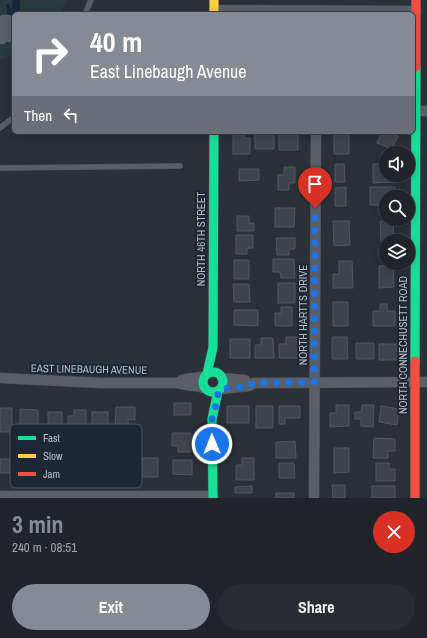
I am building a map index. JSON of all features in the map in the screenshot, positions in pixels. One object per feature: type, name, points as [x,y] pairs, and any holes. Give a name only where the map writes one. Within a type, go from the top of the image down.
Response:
[{"type":"street","name":"NORTH CONNECHUSETT ROAD","points":[[415,61],[416,0]]},
{"type":"street","points":[[214,8],[416,11]]},
{"type":"street","points":[[0,37],[2,39],[3,37],[4,20],[8,20],[8,37],[12,37]]},
{"type":"street","points":[[415,111],[427,111]]},
{"type":"street","name":"NORTH 46TH STREET","points":[[206,375],[210,365],[210,352],[213,347],[214,134]]},
{"type":"street","name":"NORTH HARTTS DRIVE","points":[[314,498],[316,134]]},
{"type":"street","name":"NORTH CONNECHUSETT ROAD","points":[[414,134],[415,498]]},
{"type":"street","name":"NORTH 46TH STREET","points":[[213,347],[216,352],[221,376]]},
{"type":"street","points":[[212,419],[209,413],[209,402],[202,382],[206,375],[213,372],[235,380],[248,380],[254,383],[427,382]]},
{"type":"street","name":"EAST LINEBAUGH AVENUE","points":[[177,383],[183,379],[200,378],[206,375]]},
{"type":"street","points":[[0,496],[213,497],[212,419],[215,412],[215,402],[223,383],[221,376]]},
{"type":"street","name":"EAST LINEBAUGH AVENUE","points":[[0,378],[101,383],[177,383],[199,386],[205,389]]},
{"type":"street","points":[[205,389],[212,393],[220,390],[249,386],[254,383]]},
{"type":"lane","points":[[85,12],[91,0]]},
{"type":"lane","points":[[0,128],[12,119]]},
{"type":"lane","points":[[0,168],[180,166]]},
{"type":"green space","points":[[0,0],[67,0],[61,12],[12,12],[12,55],[0,60]]},
{"type":"water","points":[[13,0],[20,0],[20,12],[12,12]]},
{"type":"water","points":[[6,4],[9,4],[12,16],[7,14]]},
{"type":"building","points":[[233,134],[244,134],[244,138],[250,138],[250,154],[233,154]]},
{"type":"building","points":[[255,134],[274,134],[274,149],[255,149]]},
{"type":"building","points":[[279,134],[298,134],[298,150],[279,150]]},
{"type":"building","points":[[334,134],[349,134],[349,154],[334,154]]},
{"type":"building","points":[[381,134],[393,134],[398,136],[393,146],[384,146],[377,143]]},
{"type":"building","points":[[335,164],[344,164],[345,182],[335,182]]},
{"type":"building","points":[[373,164],[379,164],[379,182],[395,182],[373,183]]},
{"type":"building","points":[[284,167],[295,167],[295,183],[289,183],[289,190],[278,190],[278,175],[284,175]]},
{"type":"building","points":[[239,169],[259,169],[259,180],[239,181]]},
{"type":"building","points":[[346,187],[346,206],[335,206],[335,188]]},
{"type":"building","points":[[370,187],[395,187],[395,190],[379,190],[379,205],[370,205]]},
{"type":"building","points":[[275,208],[295,208],[294,227],[275,227]]},
{"type":"building","points":[[237,216],[249,216],[249,223],[254,223],[254,231],[237,231]]},
{"type":"building","points":[[333,221],[349,221],[350,245],[334,246]]},
{"type":"building","points":[[380,226],[393,226],[394,234],[381,234]]},
{"type":"building","points":[[236,235],[253,235],[253,248],[247,248],[247,254],[236,254]]},
{"type":"building","points":[[276,238],[295,238],[295,249],[289,249],[289,255],[277,255]]},
{"type":"building","points":[[273,259],[294,259],[295,278],[281,278],[280,272],[273,272]]},
{"type":"building","points":[[234,260],[249,260],[249,279],[234,279]]},
{"type":"building","points":[[339,261],[352,261],[353,288],[333,288],[333,274],[339,274]]},
{"type":"building","points":[[379,270],[393,270],[394,287],[379,288]]},
{"type":"building","points":[[278,283],[295,283],[295,303],[278,303]]},
{"type":"building","points":[[233,284],[249,284],[250,302],[234,302]]},
{"type":"building","points":[[333,302],[348,302],[348,326],[333,326]]},
{"type":"building","points":[[380,304],[387,304],[387,311],[395,311],[395,326],[373,326],[373,311],[380,311]]},
{"type":"building","points":[[281,307],[292,307],[292,326],[275,326],[275,313],[281,313]]},
{"type":"building","points":[[234,310],[258,310],[258,326],[234,325]]},
{"type":"building","points":[[286,337],[299,337],[299,358],[279,358],[279,344],[286,344]]},
{"type":"building","points":[[332,337],[347,337],[348,359],[332,359]]},
{"type":"building","points":[[261,338],[273,338],[274,358],[255,358],[255,345],[261,345]]},
{"type":"building","points":[[230,339],[250,339],[250,358],[230,358]]},
{"type":"building","points":[[356,343],[374,343],[374,359],[356,359]]},
{"type":"building","points":[[379,344],[400,344],[400,360],[379,360]]},
{"type":"building","points":[[174,403],[191,403],[191,415],[174,415]]},
{"type":"building","points":[[336,405],[349,405],[349,426],[330,427],[330,413],[336,413]]},
{"type":"building","points":[[362,405],[374,405],[373,427],[361,426],[361,419],[355,419],[355,412],[361,412]]},
{"type":"building","points":[[227,406],[249,406],[249,423],[227,423]]},
{"type":"building","points":[[256,406],[273,406],[273,428],[256,428]]},
{"type":"building","points":[[279,406],[300,406],[300,418],[285,418],[285,424],[279,424]]},
{"type":"building","points":[[381,406],[399,409],[397,425],[379,422]]},
{"type":"building","points":[[116,407],[135,407],[135,420],[128,419],[128,424],[115,424]]},
{"type":"building","points":[[0,408],[12,408],[12,424],[10,424],[10,432],[0,432]]},
{"type":"building","points":[[20,409],[38,410],[38,424],[20,424]]},
{"type":"building","points":[[74,410],[86,410],[86,424],[68,424],[68,416],[74,416]]},
{"type":"building","points":[[48,412],[62,412],[62,424],[48,424]]},
{"type":"building","points":[[92,412],[108,412],[108,424],[92,424]]},
{"type":"building","points":[[172,433],[191,433],[191,452],[178,452],[178,446],[172,446]]},
{"type":"building","points":[[374,438],[395,439],[395,451],[388,451],[388,458],[373,458]]},
{"type":"building","points":[[295,441],[296,458],[276,458],[276,442]]},
{"type":"building","points":[[334,448],[349,448],[349,472],[334,473]]},
{"type":"building","points":[[142,458],[158,458],[158,477],[142,477]]},
{"type":"building","points":[[242,458],[254,458],[254,480],[236,480],[236,465],[242,465]]},
{"type":"building","points":[[0,459],[10,459],[10,473],[0,473]]},
{"type":"building","points":[[173,460],[192,460],[192,475],[173,474]]},
{"type":"building","points":[[279,463],[294,463],[295,478],[279,478]]},
{"type":"building","points":[[376,463],[389,463],[389,469],[395,469],[395,481],[376,481]]},
{"type":"building","points":[[332,485],[345,485],[345,498],[333,498]]},
{"type":"building","points":[[252,486],[252,493],[235,493],[235,487]]},
{"type":"building","points":[[372,486],[395,486],[395,498],[372,498]]},
{"type":"building","points":[[276,493],[294,493],[294,498],[276,498]]},
{"type":"traffic: fast","points":[[415,361],[416,67]]},
{"type":"traffic: fast","points":[[207,374],[213,347],[214,134]]},
{"type":"traffic: fast","points":[[213,372],[220,375],[223,382],[220,389],[213,392],[206,389],[203,382],[206,375],[213,372]]},
{"type":"traffic: fast","points":[[213,498],[212,419],[218,391]]},
{"type":"traffic: slow","points":[[214,0],[214,12]]},
{"type":"traffic: jam","points":[[416,0],[416,67]]},
{"type":"traffic: jam","points":[[415,361],[415,498]]},
{"type":"route","points":[[212,444],[212,419],[215,412],[215,402],[218,391],[221,389],[228,387],[249,386],[254,383],[314,382],[315,208]]}]
